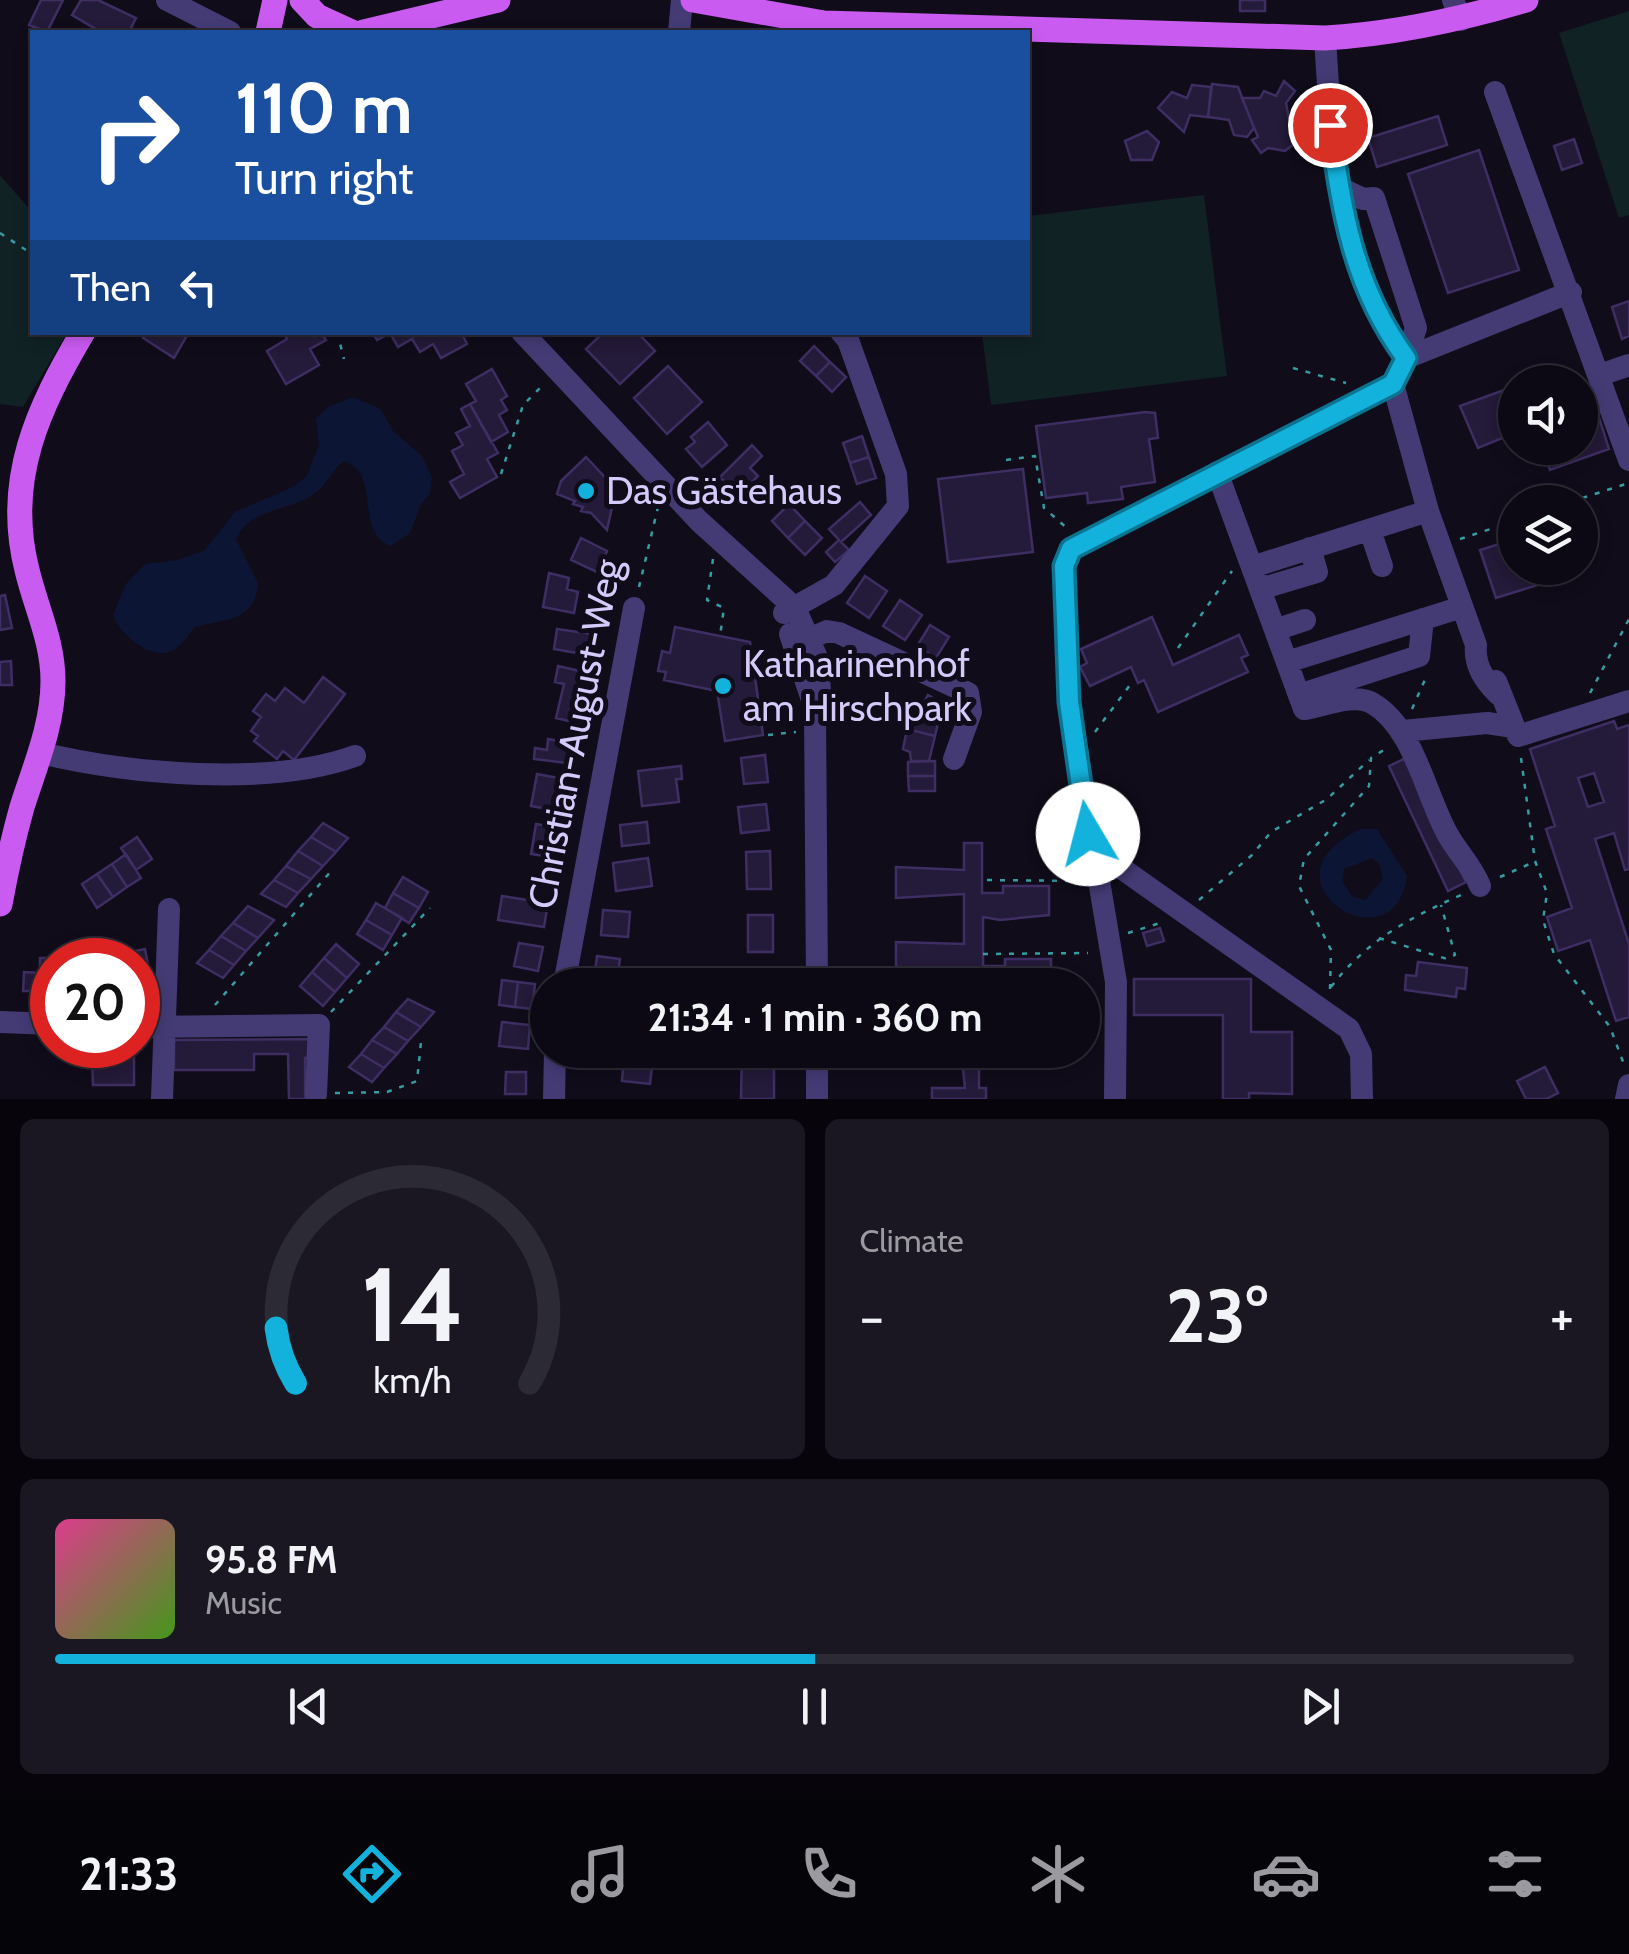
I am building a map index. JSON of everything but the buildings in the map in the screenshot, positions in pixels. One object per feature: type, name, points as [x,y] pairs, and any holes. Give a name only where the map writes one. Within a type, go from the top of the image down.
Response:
[{"type":"main road","points":[[268,30],[275,0]]},
{"type":"main road","points":[[302,0],[317,16],[348,30]]},
{"type":"main road","points":[[372,30],[498,0]]},
{"type":"main road","points":[[694,0],[824,22],[1325,38],[1383,35],[1457,10],[1526,0]]},
{"type":"main road","points":[[0,904],[15,832],[52,702],[52,661],[23,553],[19,488],[39,410],[81,335]]},
{"type":"street","points":[[167,0],[225,30]]},
{"type":"street","points":[[679,30],[682,0]]},
{"type":"street","points":[[1325,38],[1340,188],[1352,251],[1378,320],[1406,358]]},
{"type":"street","points":[[1495,92],[1629,460]]},
{"type":"street","points":[[1115,1099],[1116,982],[1090,846],[1069,702],[1064,566],[1071,549],[1393,384],[1416,328],[1374,198],[1362,198],[1340,188]]},
{"type":"street","points":[[1406,358],[1571,292]]},
{"type":"street","points":[[525,335],[684,506],[785,607],[820,673],[815,709],[817,968]]},
{"type":"street","points":[[785,607],[847,572],[898,506],[896,474],[844,335]]},
{"type":"street","points":[[1600,374],[1629,366]]},
{"type":"street","points":[[1393,384],[1428,511],[1476,646],[1486,652],[1498,694],[1516,732]]},
{"type":"street","points":[[1217,472],[1304,709],[1354,698],[1372,703],[1403,731],[1450,838],[1469,860],[1480,886]]},
{"type":"street","points":[[1253,569],[1428,511]]},
{"type":"street","points":[[1370,530],[1382,566]]},
{"type":"street","points":[[1287,662],[1462,607]]},
{"type":"street","name":"Christian-August-Weg","points":[[567,968],[634,608]]},
{"type":"street","points":[[1299,695],[1420,656],[1422,619]]},
{"type":"street","points":[[1276,630],[1306,620]]},
{"type":"street","points":[[803,641],[839,633],[968,694],[971,712],[954,758]]},
{"type":"street","points":[[1403,731],[1487,723],[1516,732],[1629,701]]},
{"type":"street","points":[[40,753],[117,766],[221,772],[330,765],[356,756]]},
{"type":"street","points":[[1090,846],[1182,911],[1325,998],[1349,1029],[1361,1054],[1362,1099]]},
{"type":"street","points":[[162,1099],[169,909]]},
{"type":"street","points":[[0,1022],[30,1023]]},
{"type":"street","points":[[162,1028],[319,1025],[316,1094]]},
{"type":"street","points":[[554,1099],[555,1068]]},
{"type":"street","points":[[817,1068],[817,1099]]},
{"type":"street","points":[[1626,1099],[1629,1082]]},
{"type":"path","points":[[0,234],[30,253]]},
{"type":"path","points":[[337,335],[344,359]]},
{"type":"path","points":[[1293,368],[1356,386],[1370,395]]},
{"type":"path","points":[[502,474],[523,406],[546,384]]},
{"type":"path","points":[[1006,460],[1035,456],[1044,508],[1084,543]]},
{"type":"path","points":[[1598,493],[1629,483]]},
{"type":"path","name":"Christian-August-Weg","points":[[634,608],[655,511],[662,499]]},
{"type":"path","points":[[1441,546],[1498,527]]},
{"type":"path","points":[[716,554],[707,600],[724,608],[720,636]]},
{"type":"path","points":[[1178,648],[1253,569]]},
{"type":"path","points":[[1577,718],[1629,619]]},
{"type":"path","points":[[1077,757],[1130,685]]},
{"type":"path","points":[[768,735],[802,731]]},
{"type":"path","points":[[983,954],[1108,946],[1172,920],[1252,855],[1270,832],[1327,799],[1371,758],[1397,742],[1403,731]]},
{"type":"path","points":[[1516,732],[1535,861],[1547,893],[1542,920],[1554,954],[1610,1026],[1629,1082]]},
{"type":"path","points":[[1325,998],[1332,950],[1299,886],[1304,859],[1369,786],[1371,758]]},
{"type":"path","points":[[1325,998],[1349,963],[1379,938],[1441,904],[1535,861]]},
{"type":"path","points":[[195,1028],[332,870]]},
{"type":"path","points":[[987,880],[1096,880]]},
{"type":"path","points":[[1379,938],[1446,959],[1456,955],[1441,904]]},
{"type":"path","points":[[319,1025],[430,908]]},
{"type":"path","points":[[316,1094],[386,1092],[417,1081],[421,1042]]},
{"type":"shaded area","points":[[1629,11],[1629,215],[1619,218],[1559,33]]},
{"type":"shaded area","points":[[0,175],[30,210],[30,335],[66,335],[23,407],[0,404]]},
{"type":"shaded area","points":[[1204,195],[1227,376],[991,405],[982,335],[1030,335],[1030,216]]},
{"type":"water","points":[[353,397],[381,409],[393,431],[423,457],[432,478],[430,494],[421,504],[410,533],[391,546],[379,539],[373,529],[363,479],[345,461],[308,498],[263,514],[243,528],[236,539],[258,583],[256,596],[244,613],[195,627],[178,647],[163,653],[145,648],[128,636],[113,615],[126,584],[145,564],[178,560],[205,550],[235,512],[293,487],[307,476],[319,445],[316,419],[328,407]]},
{"type":"water","points":[[1361,829],[1377,829],[1407,876],[1397,904],[1379,916],[1358,916],[1338,907],[1324,891],[1320,871],[1331,849]],"holes":[[[1372,858],[1380,864],[1383,879],[1365,900],[1352,896],[1342,881],[1344,869]]]},
{"type":"place","name":"Das Gästehaus","points":[[586,491]]},
{"type":"place","name":"Katharinenhof am Hirschpark","points":[[723,686]]},
{"type":"route","points":[[1088,834],[1069,702],[1064,566],[1071,549],[1393,384],[1406,358],[1378,320],[1352,251],[1330,125]]}]
